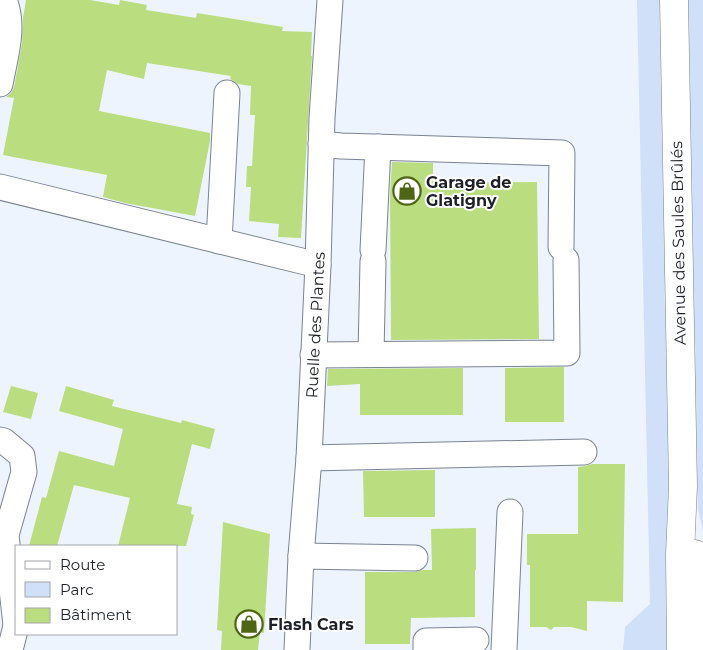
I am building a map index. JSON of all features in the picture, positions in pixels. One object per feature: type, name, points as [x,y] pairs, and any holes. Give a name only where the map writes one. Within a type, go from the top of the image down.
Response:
[{"type":"main road","name":"Avenue des Saules Brûlés","points":[[674,0],[682,486],[680,554],[681,650]]},
{"type":"main road","name":"Avenue des Saules Brûlés","points":[[682,486],[693,540],[703,641]]},
{"type":"street","points":[[0,84],[10,29],[8,9],[4,0]]},
{"type":"street","name":"Ruelle des Plantes","points":[[297,650],[301,556],[309,458],[318,265],[321,144],[330,0]]},
{"type":"street","points":[[219,241],[227,93]]},
{"type":"street","points":[[313,355],[567,353],[563,254],[562,153],[321,144]]},
{"type":"street","points":[[371,354],[378,147]]},
{"type":"street","points":[[0,187],[318,265]]},
{"type":"street","points":[[0,440],[4,441],[22,456],[24,472],[6,535],[15,617]]},
{"type":"street","points":[[309,458],[584,452]]},
{"type":"street","points":[[504,650],[510,512]]},
{"type":"street","points":[[301,556],[415,558]]},
{"type":"street","points":[[10,650],[15,630]]},
{"type":"street","points":[[426,650],[426,641],[476,640]]},
{"type":"green space","points":[[637,0],[660,0],[675,650],[623,650],[625,627],[650,604]]},
{"type":"green space","points":[[687,0],[703,0],[703,532],[698,508],[696,471]]},
{"type":"building","points":[[26,0],[90,0],[119,5],[120,0],[147,5],[146,10],[196,18],[197,13],[283,27],[282,31],[312,32],[301,238],[278,237],[279,224],[249,221],[251,187],[246,187],[247,166],[252,166],[255,115],[250,115],[251,86],[238,84],[230,79],[231,76],[147,63],[144,79],[107,70],[99,111],[210,133],[195,216],[103,197],[107,175],[3,155],[14,98],[6,97],[14,87],[22,43]]},
{"type":"building","points":[[392,162],[433,163],[433,183],[537,182],[539,339],[391,340],[390,194]]},
{"type":"building","points":[[564,367],[564,422],[505,422],[505,368]]},
{"type":"building","points":[[463,368],[463,415],[360,415],[360,384],[327,386],[328,369]]},
{"type":"building","points":[[11,386],[38,393],[31,419],[3,412]]},
{"type":"building","points":[[66,386],[114,400],[112,406],[181,423],[182,420],[215,429],[210,449],[192,444],[177,504],[192,507],[191,514],[194,515],[186,546],[118,545],[130,498],[74,485],[57,545],[29,545],[42,497],[46,498],[59,451],[114,466],[123,429],[59,411]]},
{"type":"building","points":[[592,464],[625,464],[623,602],[587,601],[587,631],[571,627],[554,627],[551,630],[546,627],[530,627],[530,565],[527,565],[527,534],[578,534],[578,467]]},
{"type":"building","points":[[435,470],[435,517],[364,517],[363,471]]},
{"type":"building","points":[[223,522],[270,534],[264,633],[260,632],[258,650],[221,650],[222,631],[217,630]]},
{"type":"building","points":[[476,528],[475,617],[411,618],[410,644],[365,644],[365,572],[432,570],[431,529]]},
{"type":"place","name":"Garage de Glatigny","points":[[407,191]]},
{"type":"place","name":"Flash Cars","points":[[249,624]]}]
